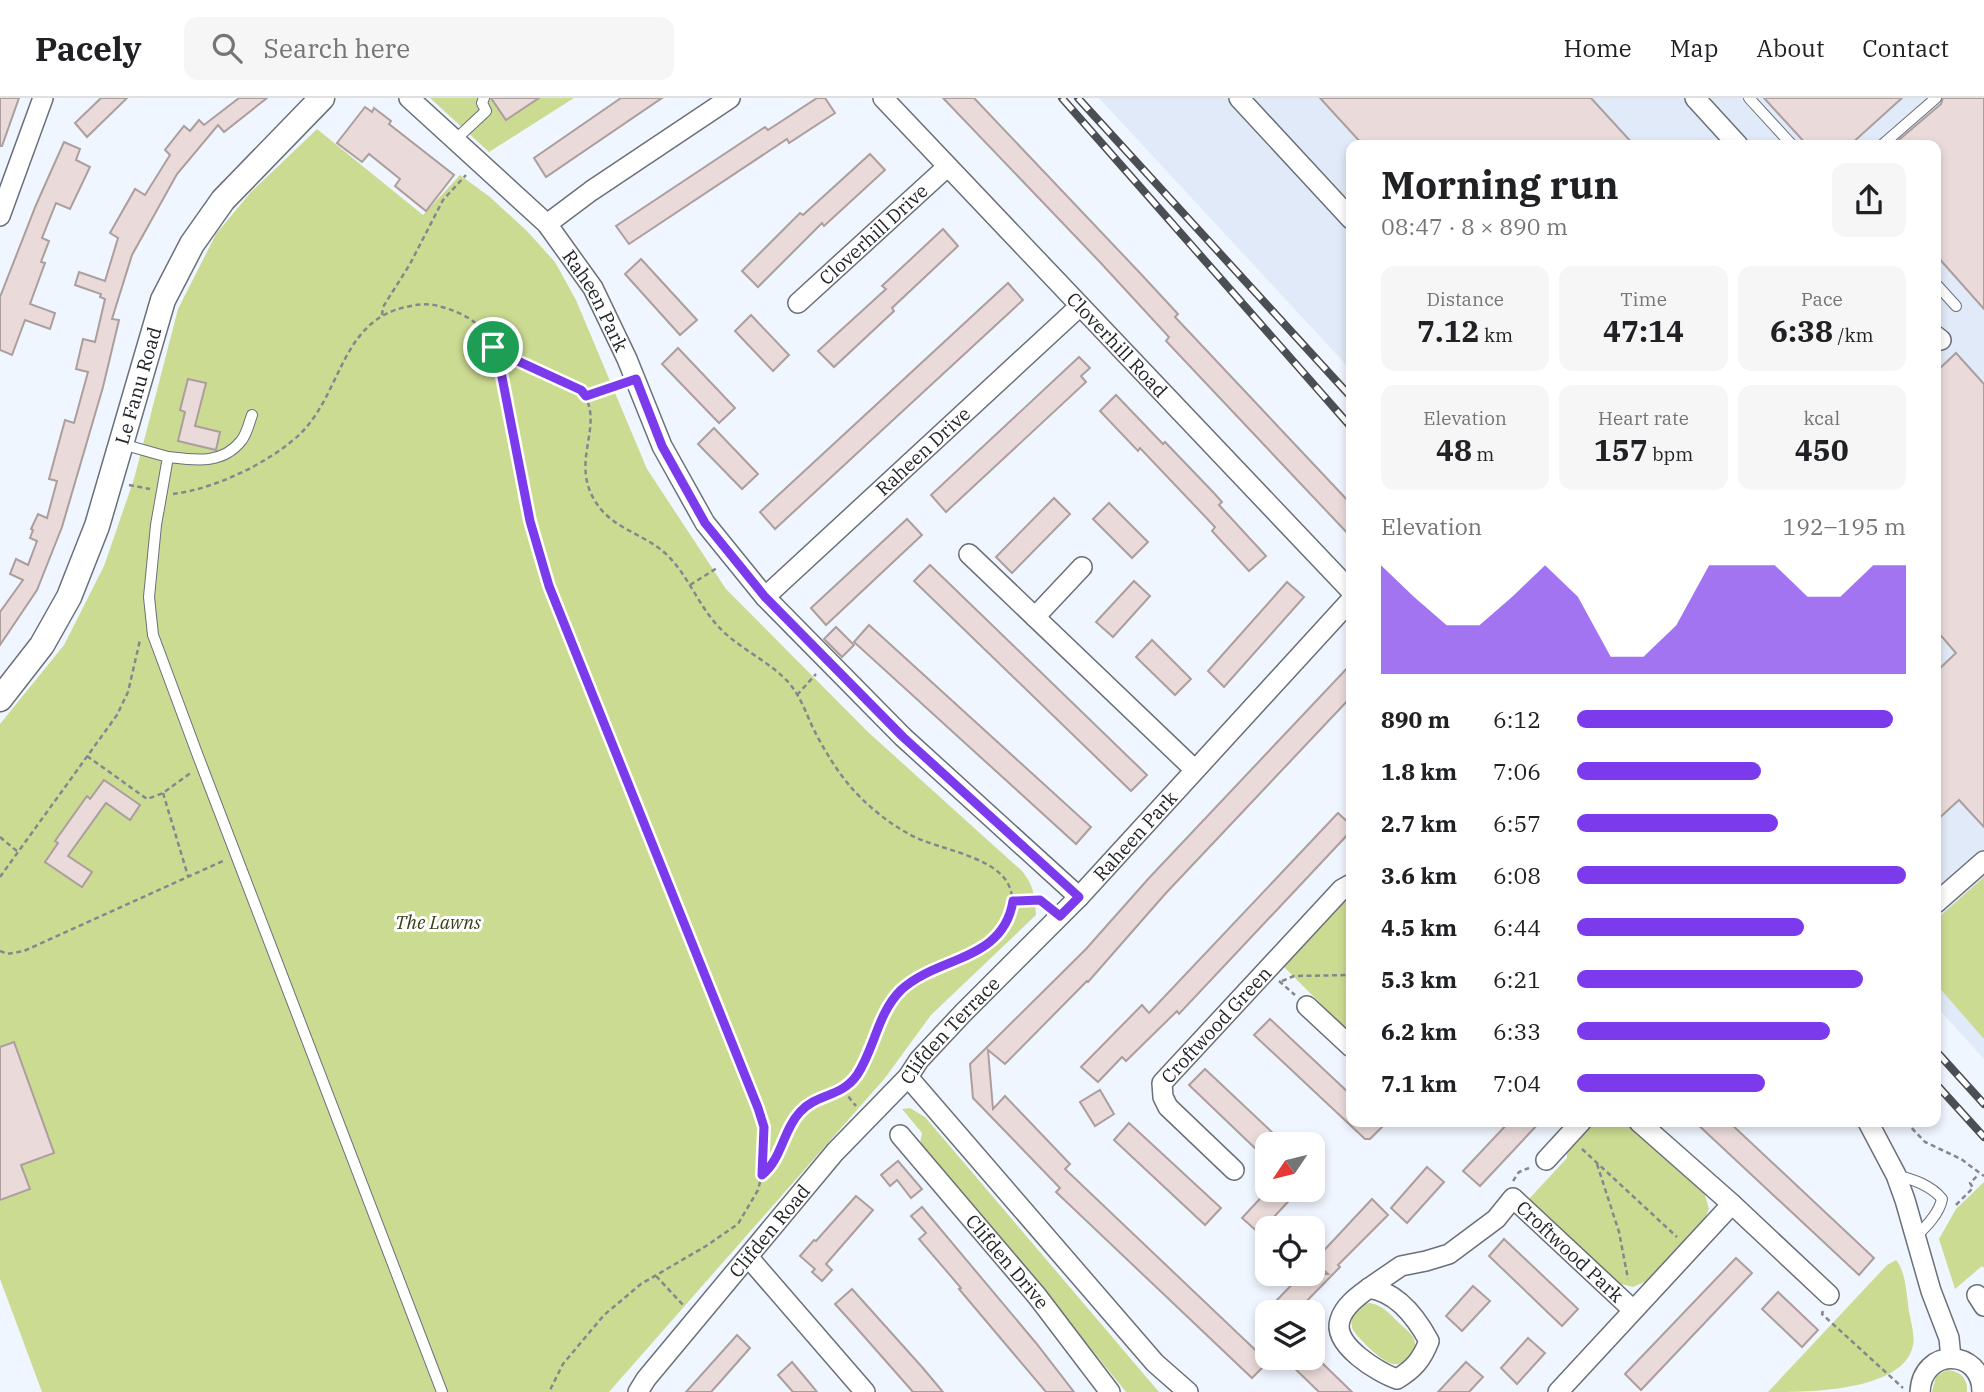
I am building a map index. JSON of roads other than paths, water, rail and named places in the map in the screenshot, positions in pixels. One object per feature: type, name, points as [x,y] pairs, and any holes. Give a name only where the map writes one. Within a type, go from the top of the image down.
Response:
[{"type":"street","points":[[0,216],[43,98]]},
{"type":"street","name":"Le Fanu Road","points":[[0,699],[42,645],[69,597],[97,526],[163,300],[192,244],[223,200],[322,98]]},
{"type":"street","name":"Raheen Park","points":[[409,98],[547,224],[593,288],[636,379],[662,446],[705,523],[765,597],[903,737],[1079,897],[1346,605]]},
{"type":"street","points":[[547,224],[709,104],[730,98]]},
{"type":"street","name":"Cloverhill Road","points":[[883,98],[1346,586]]},
{"type":"street","points":[[1238,98],[1346,214]]},
{"type":"street","points":[[1695,98],[1733,140]]},
{"type":"street","name":"Cloverhill Drive","points":[[798,303],[947,167]]},
{"type":"street","name":"Raheen Drive","points":[[765,597],[1080,306]]},
{"type":"street","points":[[969,554],[1194,769]]},
{"type":"street","points":[[1035,617],[1082,567]]},
{"type":"street","points":[[1941,899],[1984,861]]},
{"type":"street","name":"Croftwood Green","points":[[1234,1170],[1168,1107],[1163,1097],[1162,1083],[1273,976],[1346,887]]},
{"type":"street","name":"Clifden Terrace","points":[[1079,897],[963,1013],[919,1060],[908,1077],[1155,1363],[1188,1392]]},
{"type":"street","points":[[1307,1006],[1346,1042]]},
{"type":"street","name":"Clifden Road","points":[[638,1392],[835,1152],[908,1077]]},
{"type":"street","points":[[1645,1127],[1829,1295]]},
{"type":"street","points":[[1871,1127],[1896,1175],[1905,1200],[1948,1338],[1951,1358]]},
{"type":"street","points":[[1546,1160],[1575,1128]]},
{"type":"street","name":"Clifden Drive","points":[[900,1135],[1037,1296],[1110,1392]]},
{"type":"street","name":"Croftwood Park","points":[[1369,1288],[1385,1290],[1401,1304],[1419,1322],[1429,1341],[1424,1355],[1413,1369],[1397,1379],[1382,1374],[1352,1350],[1340,1331],[1339,1321],[1348,1306],[1369,1288],[1401,1266],[1426,1262],[1449,1254],[1496,1219],[1513,1198],[1633,1310]]},
{"type":"street","name":"Croftwood Park","points":[[1558,1392],[1732,1204]]},
{"type":"street","points":[[749,1258],[865,1392]]},
{"type":"street","points":[[1916,1392],[1929,1368],[1943,1359],[1951,1358],[1979,1365],[1982,1392]]},
{"type":"lane","points":[[455,140],[486,111],[482,103],[484,98]]},
{"type":"lane","points":[[1749,98],[1787,140]]},
{"type":"lane","points":[[1888,140],[1936,98]]},
{"type":"lane","points":[[1941,290],[1956,306]]},
{"type":"lane","points":[[122,444],[168,457],[203,461],[228,452],[242,440],[252,415]]},
{"type":"lane","points":[[168,457],[161,491],[149,597],[153,635],[442,1392]]},
{"type":"lane","points":[[1896,1175],[1910,1178],[1928,1187],[1942,1199],[1927,1226],[1915,1237]]},
{"type":"railway","points":[[1062,98],[1346,421]]},
{"type":"railway","points":[[1078,98],[1346,392]]},
{"type":"railway","points":[[1941,1057],[1984,1104]]},
{"type":"railway","points":[[1941,1090],[1984,1137]]},
{"type":"park label","name":"The Lawns","points":[[438,922]]}]
